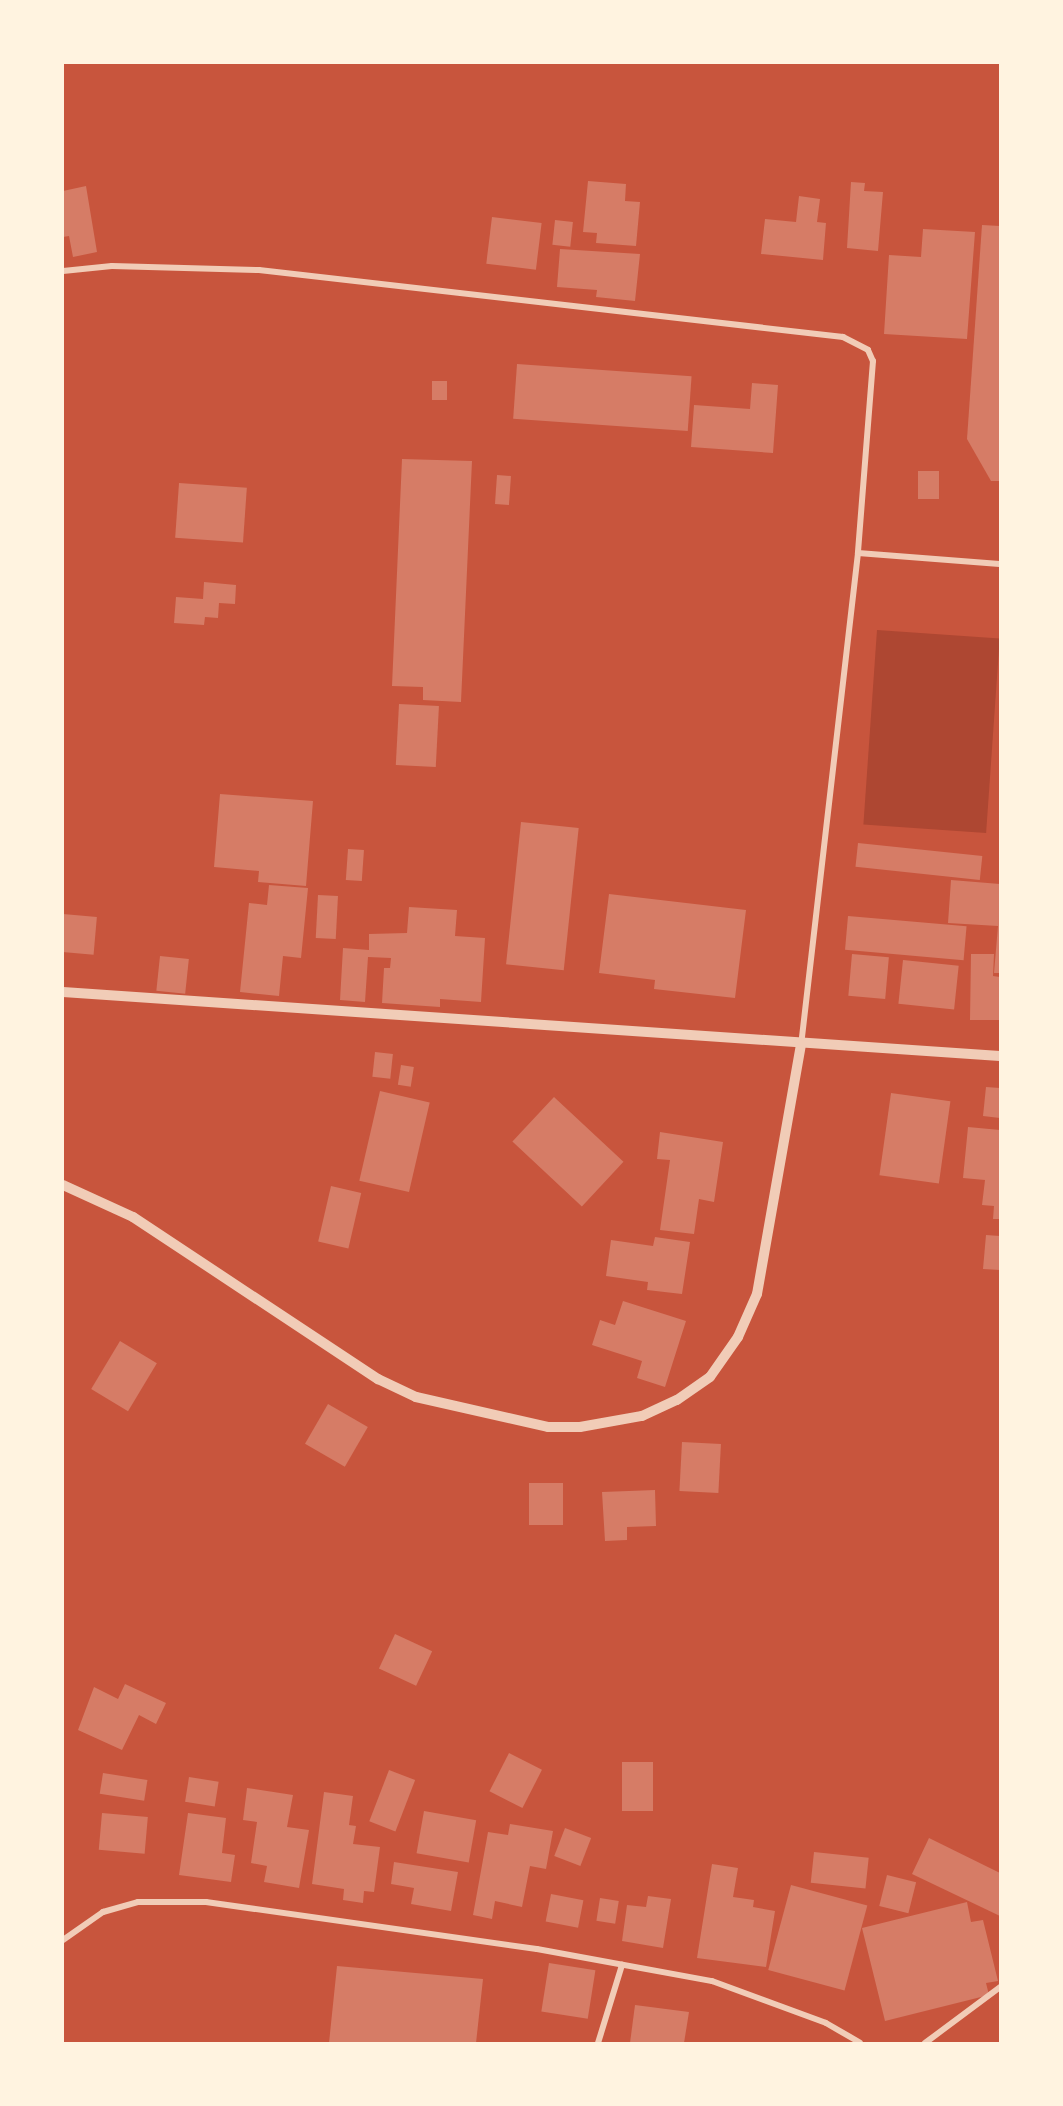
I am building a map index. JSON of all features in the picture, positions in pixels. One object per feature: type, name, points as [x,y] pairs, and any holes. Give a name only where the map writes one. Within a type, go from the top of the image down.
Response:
[{"type":"street","points":[[63,271],[112,266],[259,270],[831,336],[860,343],[873,361],[858,553],[801,1045],[758,1294],[738,1337],[710,1377],[678,1400],[642,1416],[580,1427],[548,1427],[416,1397],[378,1380],[133,1217],[63,1185]]},
{"type":"street","points":[[858,553],[1000,564]]},
{"type":"street","points":[[63,992],[801,1045],[1000,1056]]},
{"type":"street","points":[[63,1940],[103,1912],[138,1902],[206,1902],[622,1965],[712,1981],[826,2023],[860,2043]]},
{"type":"street","points":[[598,2043],[622,1965]]},
{"type":"street","points":[[925,2043],[1000,1988]]},
{"type":"shaded area","points":[[877,630],[1000,639],[986,833],[863,825]]},
{"type":"building","points":[[588,181],[626,184],[625,201],[640,202],[636,246],[596,243],[597,233],[583,232]]},
{"type":"building","points":[[851,182],[865,183],[864,191],[883,192],[878,251],[847,248]]},
{"type":"building","points":[[86,186],[97,252],[73,257],[69,236],[63,237],[63,191]]},
{"type":"building","points":[[799,196],[820,199],[817,222],[826,223],[823,260],[761,254],[765,219],[796,222]]},
{"type":"building","points":[[492,217],[542,223],[536,270],[486,264]]},
{"type":"building","points":[[555,220],[573,222],[570,247],[552,245]]},
{"type":"building","points":[[982,225],[1000,226],[1000,481],[991,481],[967,439]]},
{"type":"building","points":[[923,229],[975,232],[967,339],[884,334],[889,255],[921,257]]},
{"type":"building","points":[[560,249],[640,254],[635,301],[596,297],[597,290],[557,287]]},
{"type":"building","points":[[517,364],[692,376],[688,431],[513,419]]},
{"type":"building","points":[[432,381],[447,381],[447,400],[432,400]]},
{"type":"building","points":[[752,383],[778,385],[773,453],[691,447],[694,405],[750,409]]},
{"type":"building","points":[[402,459],[472,461],[461,702],[423,700],[423,687],[392,686]]},
{"type":"building","points":[[918,471],[939,471],[939,499],[918,499]]},
{"type":"building","points":[[497,475],[511,476],[509,505],[495,504]]},
{"type":"building","points":[[179,483],[247,488],[243,543],[175,538]]},
{"type":"building","points":[[204,582],[236,585],[235,604],[219,603],[218,618],[205,617],[204,625],[174,623],[176,597],[203,599]]},
{"type":"building","points":[[399,704],[439,706],[436,767],[396,765]]},
{"type":"building","points":[[220,794],[313,801],[306,886],[258,882],[259,871],[214,867]]},
{"type":"building","points":[[521,822],[579,828],[564,970],[506,964]]},
{"type":"building","points":[[858,843],[982,856],[980,880],[855,867]]},
{"type":"building","points":[[348,849],[364,850],[362,881],[346,880]]},
{"type":"building","points":[[951,880],[1000,884],[1000,973],[994,973],[998,926],[948,923]]},
{"type":"building","points":[[269,885],[308,888],[301,958],[283,956],[279,996],[240,992],[249,903],[267,905]]},
{"type":"building","points":[[609,894],[746,910],[735,998],[654,989],[655,980],[599,973]]},
{"type":"building","points":[[318,895],[338,896],[336,939],[316,938]]},
{"type":"building","points":[[409,907],[457,910],[455,936],[485,938],[481,1002],[440,999],[440,1007],[382,1003],[384,968],[390,968],[391,958],[368,957],[365,1002],[340,1000],[343,948],[369,950],[369,934],[407,933]]},
{"type":"building","points":[[63,914],[97,917],[94,955],[63,952]]},
{"type":"building","points":[[848,916],[967,926],[964,960],[845,950]]},
{"type":"building","points":[[852,954],[889,957],[885,999],[848,996]]},
{"type":"building","points":[[971,954],[994,954],[993,976],[1000,977],[1000,1020],[970,1020]]},
{"type":"building","points":[[160,956],[189,959],[185,994],[156,991]]},
{"type":"building","points":[[903,960],[959,966],[954,1010],[898,1004]]},
{"type":"building","points":[[375,1052],[393,1054],[390,1079],[372,1077]]},
{"type":"building","points":[[401,1065],[414,1067],[411,1087],[398,1085]]},
{"type":"building","points":[[986,1087],[1000,1088],[1000,1118],[983,1116]]},
{"type":"building","points":[[380,1091],[430,1102],[409,1192],[359,1181]]},
{"type":"building","points":[[891,1093],[950,1101],[939,1184],[879,1175]]},
{"type":"building","points":[[554,1097],[623,1162],[582,1206],[512,1142]]},
{"type":"building","points":[[968,1127],[1000,1130],[1000,1219],[993,1219],[994,1206],[982,1205],[985,1180],[963,1178]]},
{"type":"building","points":[[660,1132],[723,1142],[714,1202],[699,1199],[694,1234],[660,1230],[670,1160],[657,1159]]},
{"type":"building","points":[[331,1186],[361,1193],[348,1249],[318,1242]]},
{"type":"building","points":[[986,1235],[1000,1236],[1000,1270],[983,1269]]},
{"type":"building","points":[[655,1237],[690,1242],[682,1294],[647,1290],[648,1282],[606,1276],[611,1240],[653,1246]]},
{"type":"building","points":[[623,1301],[686,1321],[665,1387],[637,1378],[642,1361],[592,1345],[600,1320],[615,1325]]},
{"type":"building","points":[[120,1341],[157,1363],[128,1411],[91,1389]]},
{"type":"building","points":[[328,1404],[368,1427],[345,1467],[305,1444]]},
{"type":"building","points":[[682,1442],[721,1444],[718,1493],[679,1491]]},
{"type":"building","points":[[529,1483],[563,1483],[563,1525],[529,1525]]},
{"type":"building","points":[[655,1490],[656,1526],[627,1527],[627,1540],[605,1541],[602,1492]]},
{"type":"building","points":[[395,1634],[432,1651],[416,1686],[379,1668]]},
{"type":"building","points":[[125,1684],[166,1703],[156,1724],[139,1715],[122,1750],[78,1730],[94,1687],[118,1699]]},
{"type":"building","points":[[509,1753],[542,1770],[522,1808],[489,1791]]},
{"type":"building","points":[[622,1762],[653,1762],[653,1811],[622,1811]]},
{"type":"building","points":[[389,1770],[415,1780],[395,1831],[369,1821]]},
{"type":"building","points":[[103,1773],[147,1780],[144,1801],[100,1794]]},
{"type":"building","points":[[189,1777],[219,1782],[215,1806],[185,1802]]},
{"type":"building","points":[[247,1788],[293,1795],[287,1827],[309,1830],[299,1888],[264,1882],[267,1866],[251,1863],[257,1822],[243,1820]]},
{"type":"building","points":[[324,1792],[353,1796],[349,1825],[356,1826],[353,1844],[380,1847],[374,1892],[364,1891],[363,1903],[343,1900],[344,1889],[312,1884]]},
{"type":"building","points":[[424,1811],[476,1820],[469,1863],[417,1853]]},
{"type":"building","points":[[102,1813],[148,1817],[145,1854],[99,1850]]},
{"type":"building","points":[[188,1813],[226,1818],[222,1853],[235,1855],[231,1882],[179,1875]]},
{"type":"building","points":[[510,1824],[553,1831],[546,1869],[530,1866],[522,1907],[495,1901],[492,1919],[473,1915],[488,1832],[508,1835]]},
{"type":"building","points":[[565,1828],[591,1838],[580,1866],[554,1856]]},
{"type":"building","points":[[929,1838],[1000,1873],[1000,1916],[912,1874]]},
{"type":"building","points":[[814,1852],[869,1858],[865,1889],[811,1883]]},
{"type":"building","points":[[394,1862],[458,1872],[451,1911],[411,1904],[414,1888],[391,1884]]},
{"type":"building","points":[[712,1864],[738,1868],[733,1897],[754,1900],[753,1907],[775,1911],[766,1967],[697,1958]]},
{"type":"building","points":[[887,1875],[916,1882],[908,1913],[879,1906]]},
{"type":"building","points":[[791,1885],[867,1905],[845,1990],[768,1970]]},
{"type":"building","points":[[551,1894],[583,1900],[578,1928],[546,1921]]},
{"type":"building","points":[[648,1896],[671,1899],[663,1948],[622,1941],[627,1905],[646,1907]]},
{"type":"building","points":[[600,1898],[619,1901],[615,1924],[596,1921]]},
{"type":"building","points":[[967,1902],[971,1922],[983,1920],[998,1981],[986,1983],[989,1995],[885,2021],[862,1928]]},
{"type":"building","points":[[549,1963],[595,1970],[588,2019],[541,2011]]},
{"type":"building","points":[[337,1966],[483,1979],[476,2043],[329,2043]]},
{"type":"building","points":[[635,2005],[689,2012],[684,2043],[630,2043]]}]
